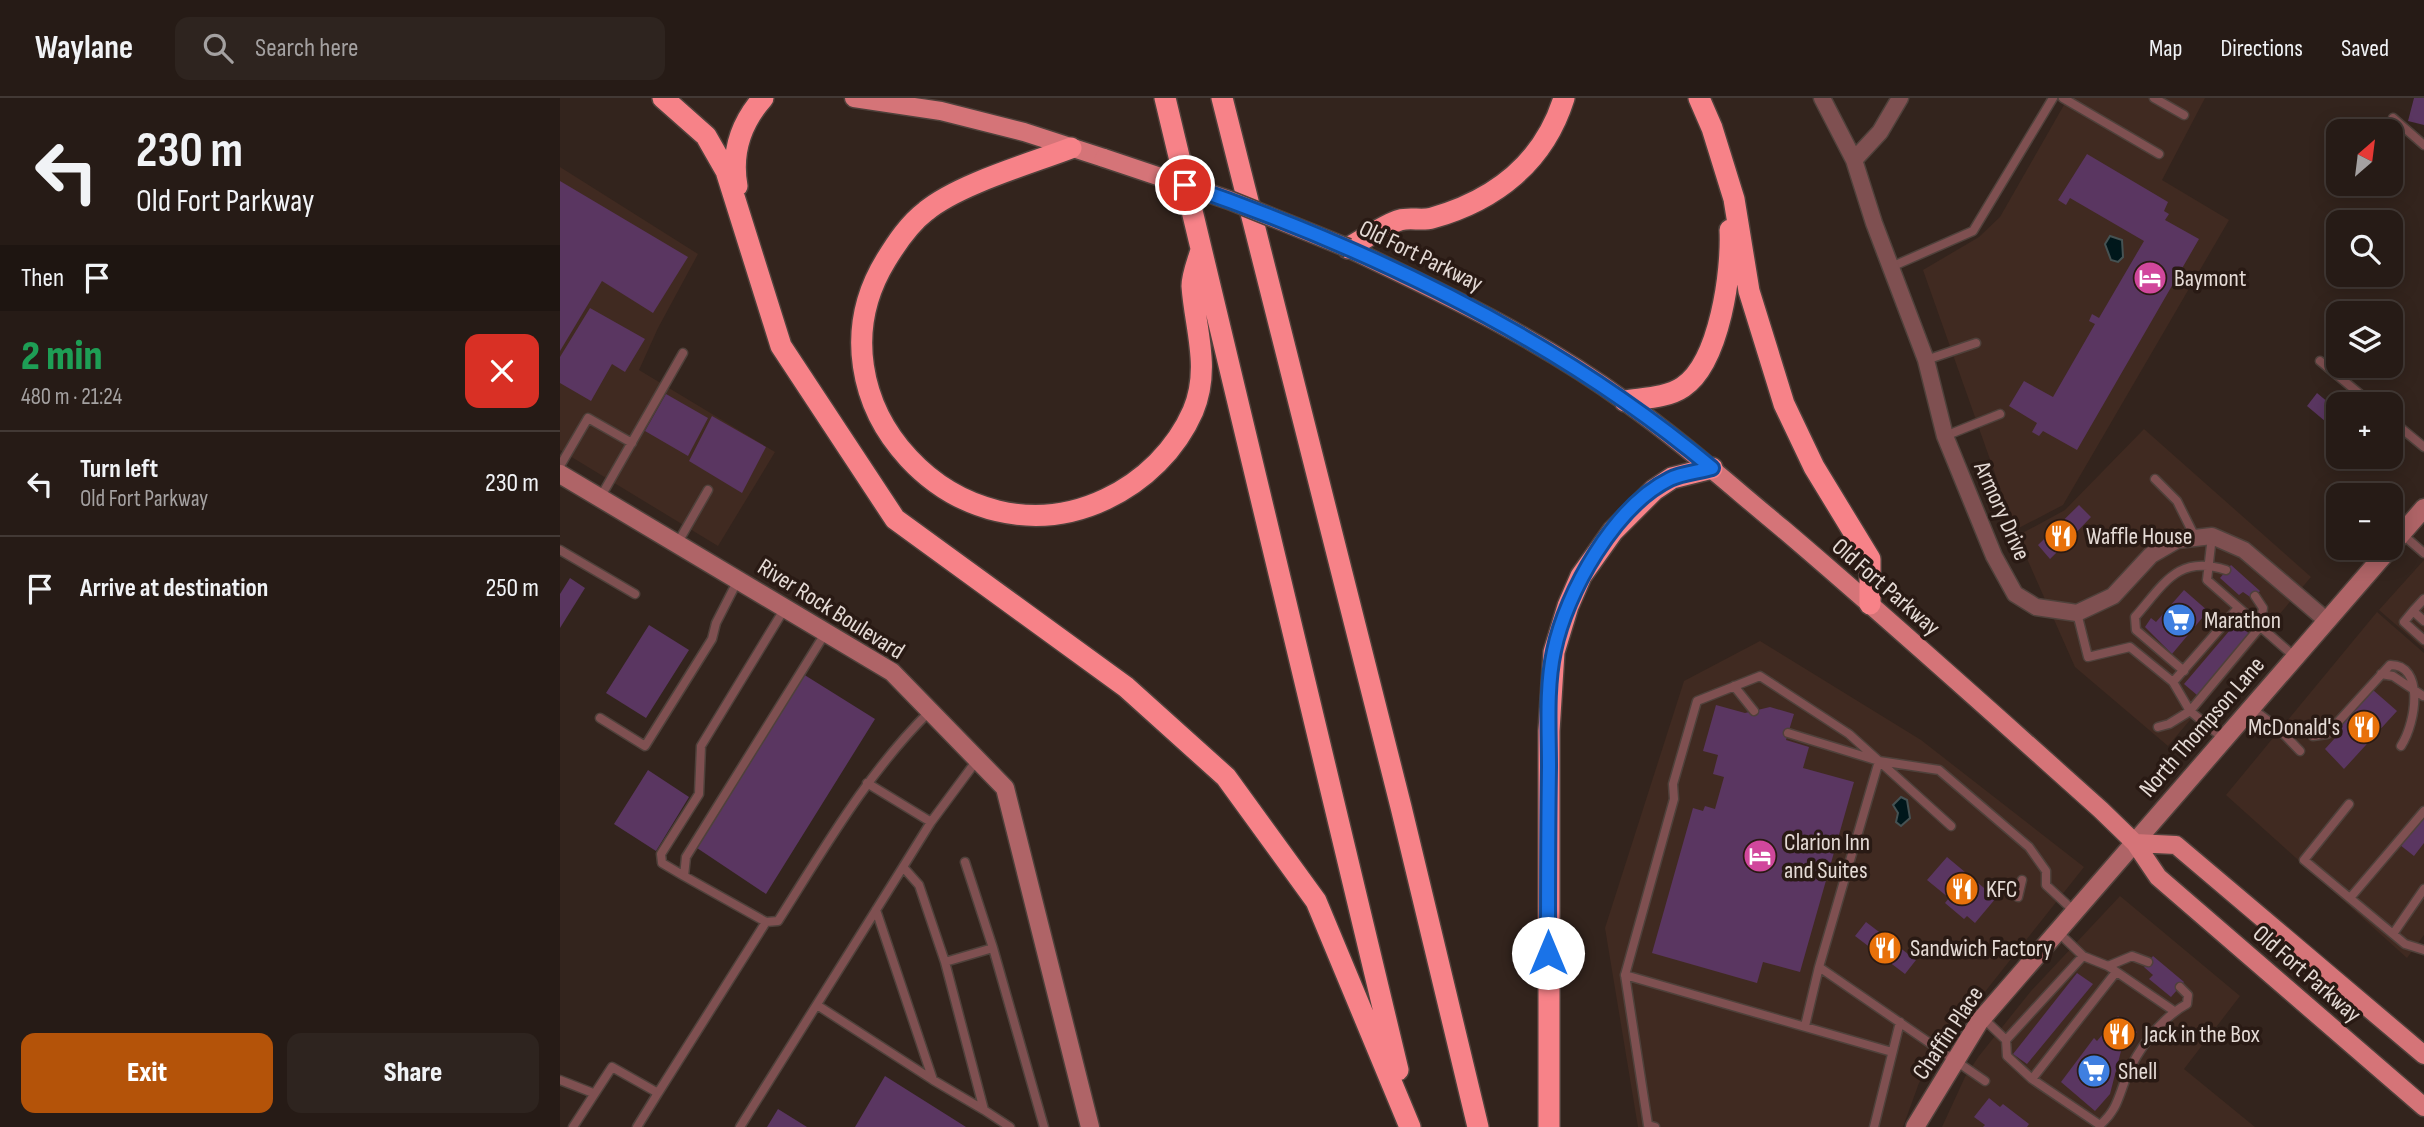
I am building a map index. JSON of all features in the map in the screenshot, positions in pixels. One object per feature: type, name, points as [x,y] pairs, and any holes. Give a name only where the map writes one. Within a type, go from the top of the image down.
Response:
[{"type":"highway","points":[[663,98],[706,136],[726,171],[781,346],[895,519],[1126,687],[1226,776],[1316,901],[1411,1127]]},
{"type":"highway","points":[[745,228],[735,173],[739,133],[763,98]]},
{"type":"highway","points":[[1164,98],[1411,1127]]},
{"type":"highway","points":[[1348,248],[1401,219],[1429,219],[1452,212],[1474,204],[1506,186],[1536,156],[1558,118],[1564,98]]},
{"type":"highway","points":[[1699,98],[1712,128],[1734,199],[1749,291],[1784,404],[1814,467],[1871,559],[1870,604]]},
{"type":"highway","points":[[1226,104],[1478,1127]]},
{"type":"highway","points":[[1625,401],[1664,395],[1682,388],[1696,375],[1725,301],[1730,233],[1712,128]]},
{"type":"highway","points":[[1070,148],[955,192],[935,205],[898,240],[876,275],[863,317],[861,357],[871,396],[890,439],[918,469],[951,495],[985,509],[1058,516],[1088,508],[1138,481],[1171,448],[1193,410],[1201,382],[1202,342],[1192,283],[1201,248]]},
{"type":"highway","points":[[1549,1127],[1549,731],[1553,652],[1581,576],[1613,531],[1672,478],[1712,468]]},
{"type":"main road","name":"Old Fort Parkway","points":[[854,98],[941,111],[1024,132],[1229,200],[1348,248],[1484,314],[1567,362],[1625,401],[1712,468],[1870,604],[2135,843],[2158,877],[2424,1107]]},
{"type":"main road","name":"Old Fort Parkway","points":[[2135,843],[2176,845],[2424,1055]]},
{"type":"street","name":"Armory Drive","points":[[1822,98],[1854,160],[1926,359],[1945,436],[1994,556],[2015,594],[2036,607],[2077,613]]},
{"type":"street","points":[[1854,160],[1880,132],[1900,98]]},
{"type":"street","name":"River Rock Boulevard","points":[[560,474],[892,672],[1005,788],[1090,1127]]},
{"type":"street","name":"North Thompson Lane","points":[[2403,532],[2424,508]]},
{"type":"street","points":[[2077,613],[2113,596],[2151,555],[2178,540],[2204,536],[2244,550],[2326,620]]},
{"type":"street","name":"North Thompson Lane","points":[[2135,843],[2379,560]]},
{"type":"street","name":"Chaffin Place","points":[[1915,1127],[1983,1018],[2135,843]]},
{"type":"lane","points":[[1891,267],[1973,231],[2053,98]]},
{"type":"lane","points":[[2063,98],[2159,154]]},
{"type":"lane","points":[[2154,98],[2184,115]]},
{"type":"lane","points":[[2393,118],[2424,145]]},
{"type":"lane","points":[[1926,359],[1976,343]]},
{"type":"lane","points":[[600,498],[683,352]]},
{"type":"lane","points":[[2320,360],[2358,392]]},
{"type":"lane","points":[[1945,436],[2000,414]]},
{"type":"lane","points":[[560,466],[588,418],[632,443]]},
{"type":"lane","points":[[2403,430],[2424,447]]},
{"type":"lane","points":[[2155,479],[2177,501],[2204,536],[2207,580],[2295,657]]},
{"type":"lane","points":[[677,544],[708,490]]},
{"type":"lane","points":[[2403,546],[2424,553]]},
{"type":"lane","points":[[560,550],[635,594]]},
{"type":"lane","points":[[2184,671],[2136,630],[2135,617],[2179,568],[2207,564],[2226,570]]},
{"type":"lane","points":[[600,718],[645,746],[712,639],[716,623],[738,580]]},
{"type":"lane","points":[[2158,727],[2169,724],[2190,711],[2213,680],[2260,627],[2263,608],[2255,596]]},
{"type":"lane","points":[[2424,599],[2404,622],[2424,640]]},
{"type":"lane","points":[[785,608],[701,746],[699,794],[661,854],[662,863],[766,922],[778,921],[867,782],[893,747],[930,710]]},
{"type":"lane","points":[[2174,682],[2184,671],[2196,664],[2238,608]]},
{"type":"lane","points":[[2413,611],[2424,621]]},
{"type":"lane","points":[[2077,613],[2088,657],[2130,647],[2174,682],[2190,711],[2224,739]]},
{"type":"lane","points":[[684,876],[686,857],[826,632]]},
{"type":"lane","points":[[2313,736],[2327,734],[2390,665],[2402,665],[2414,674],[2423,688],[2423,696],[2422,707],[2401,746]]},
{"type":"lane","points":[[2381,674],[2393,676],[2423,696]]},
{"type":"lane","points":[[1655,1127],[1648,1125],[1625,975],[1674,799],[1673,785],[1697,701],[1760,676],[1849,734],[1951,825]]},
{"type":"lane","points":[[1734,687],[1754,711]]},
{"type":"lane","points":[[2251,708],[2278,728],[2301,751]]},
{"type":"lane","points":[[1788,733],[1880,761],[1939,770],[2029,847],[2046,870],[2046,885],[2076,913]]},
{"type":"lane","points":[[740,1127],[931,822],[977,760]]},
{"type":"lane","points":[[1805,1026],[1819,967],[1880,761]]},
{"type":"lane","points":[[867,782],[931,822]]},
{"type":"lane","points":[[2349,804],[2304,860],[2405,944],[2424,950]]},
{"type":"lane","points":[[2350,898],[2424,811]]},
{"type":"lane","points":[[965,862],[993,948],[1044,1127]]},
{"type":"lane","points":[[903,867],[919,885],[945,962],[984,1110]]},
{"type":"lane","points":[[2018,897],[2022,880]]},
{"type":"lane","points":[[2393,934],[2424,889]]},
{"type":"lane","points":[[876,910],[933,1080]]},
{"type":"lane","points":[[637,1127],[766,922]]},
{"type":"lane","points":[[2059,933],[2082,956],[2108,966],[2174,1011]]},
{"type":"lane","points":[[945,962],[993,948]]},
{"type":"lane","points":[[2006,1040],[2082,956]]},
{"type":"lane","points":[[2108,966],[2132,956],[2148,962]]},
{"type":"lane","points":[[1819,967],[1985,1081]]},
{"type":"lane","points":[[2032,1079],[2116,972]]},
{"type":"lane","points":[[1625,975],[1892,1052]]},
{"type":"lane","points":[[1983,1018],[2006,1040],[2007,1056],[2032,1079],[2100,1125],[2114,1112],[2140,1051],[2174,1011],[2189,999],[2179,988]]},
{"type":"lane","points":[[817,1005],[1010,1127]]},
{"type":"lane","points":[[1874,1127],[1900,1022]]},
{"type":"lane","points":[[573,1127],[612,1067],[658,1093]]},
{"type":"lane","points":[[560,1080],[593,1093]]},
{"type":"shaded area","points":[[2068,98],[2205,98],[2162,180],[2229,220],[2063,505],[2015,530],[1923,270],[1979,237],[2000,217]]},
{"type":"shaded area","points":[[560,167],[698,254],[658,328],[639,370],[775,452],[718,546],[560,450]]},
{"type":"shaded area","points":[[2144,429],[2311,577],[2168,746],[2075,667],[2017,536],[2065,510]]},
{"type":"shaded area","points":[[2424,560],[2424,649],[2379,610]]},
{"type":"shaded area","points":[[2377,612],[2424,653],[2424,935],[2407,958],[2226,795]]},
{"type":"shaded area","name":"Clarion Inn and Suites","points":[[1760,641],[1921,740],[2084,867],[1965,1017],[1919,1083],[1903,1127],[1638,1127],[1605,928],[1684,681]]},
{"type":"shaded area","points":[[2120,896],[2240,996],[2184,1069],[2255,1127],[1942,1127],[1965,1077],[1979,1056],[2031,991]]},
{"type":"water","points":[[2110,236],[2122,240],[2123,257],[2118,262],[2111,260],[2105,244]]},
{"type":"water","points":[[1901,797],[1907,800],[1910,818],[1901,826],[1896,822],[1898,813],[1893,805]]},
{"type":"building","points":[[2414,98],[2424,98],[2424,125],[2408,121]]},
{"type":"building","name":"Baymont","points":[[2087,154],[2168,202],[2164,211],[2169,214],[2165,220],[2199,239],[2077,450],[2043,431],[2039,436],[2032,432],[2037,423],[2009,406],[2024,381],[2053,397],[2095,324],[2089,321],[2092,314],[2099,318],[2144,241],[2070,198],[2066,205],[2058,200]]},
{"type":"building","points":[[560,181],[688,257],[653,313],[602,281],[560,351]]},
{"type":"building","points":[[590,308],[645,339],[625,372],[612,364],[591,401],[560,383],[560,357]]},
{"type":"building","points":[[2317,393],[2326,400],[2326,422],[2307,406]]},
{"type":"building","points":[[666,394],[708,418],[688,456],[645,431]]},
{"type":"building","points":[[712,416],[766,447],[742,493],[689,461]]},
{"type":"building","points":[[2079,505],[2091,517],[2071,538],[2073,541],[2062,553],[2059,550],[2050,559],[2038,545]]},
{"type":"building","points":[[2231,565],[2260,591],[2253,599],[2243,592],[2239,595],[2220,578]]},
{"type":"building","points":[[570,578],[585,588],[560,628],[560,594]]},
{"type":"building","points":[[2184,590],[2208,611],[2172,654],[2145,627],[2151,618],[2156,622]]},
{"type":"building","points":[[2236,623],[2251,635],[2197,695],[2184,684]]},
{"type":"building","points":[[649,625],[689,650],[646,718],[606,693]]},
{"type":"building","points":[[803,674],[875,719],[766,894],[697,848]]},
{"type":"building","points":[[2373,690],[2397,711],[2344,769],[2325,749],[2335,738],[2331,735]]},
{"type":"building","points":[[1716,705],[1745,713],[1770,707],[1794,714],[1786,740],[1809,747],[1803,768],[1854,782],[1800,972],[1763,962],[1757,983],[1652,953],[1693,808],[1703,811],[1705,806],[1715,809],[1724,777],[1713,774],[1718,755],[1703,751]]},
{"type":"building","points":[[648,770],[689,797],[656,851],[614,824]]},
{"type":"building","points":[[2424,817],[2424,843],[2414,856],[2400,845]]},
{"type":"building","name":"KFC","points":[[1947,857],[1996,898],[1975,923],[1967,916],[1964,919],[1945,903],[1949,898],[1927,880]]},
{"type":"building","name":"Sandwich Factory","points":[[1866,922],[1916,960],[1905,974],[1855,936]]},
{"type":"building","points":[[2153,956],[2184,982],[2171,997],[2149,979],[2153,975],[2144,967]]},
{"type":"building","name":"Shell","points":[[2077,973],[2093,984],[2027,1064],[2013,1054]]},
{"type":"building","points":[[2118,1016],[2137,1032],[2121,1051],[2110,1094],[2095,1111],[2061,1082],[2094,1038],[2097,1041]]},
{"type":"building","points":[[885,1076],[966,1127],[855,1127]]},
{"type":"building","points":[[1989,1098],[2000,1107],[2003,1104],[2029,1124],[2027,1127],[1983,1127],[1985,1125],[1974,1117]]},
{"type":"building","points":[[778,1109],[807,1127],[767,1127]]},
{"type":"place","name":"Baymont","points":[[2150,278]]},
{"type":"place","name":"Waffle House","points":[[2061,536]]},
{"type":"place","name":"Marathon","points":[[2179,620]]},
{"type":"place","name":"McDonald's","points":[[2364,727]]},
{"type":"place","name":"Clarion Inn and Suites","points":[[1760,856]]},
{"type":"place","name":"KFC","points":[[1962,889]]},
{"type":"place","name":"Sandwich Factory","points":[[1885,948]]},
{"type":"place","name":"Jack in the Box","points":[[2119,1034]]},
{"type":"place","name":"Shell","points":[[2094,1071]]},
{"type":"route","points":[[1185,185],[1348,248],[1484,314],[1567,362],[1625,401],[1712,468],[1672,478],[1631,511],[1597,550],[1581,576],[1559,631],[1553,652],[1549,731],[1548,953]]}]
